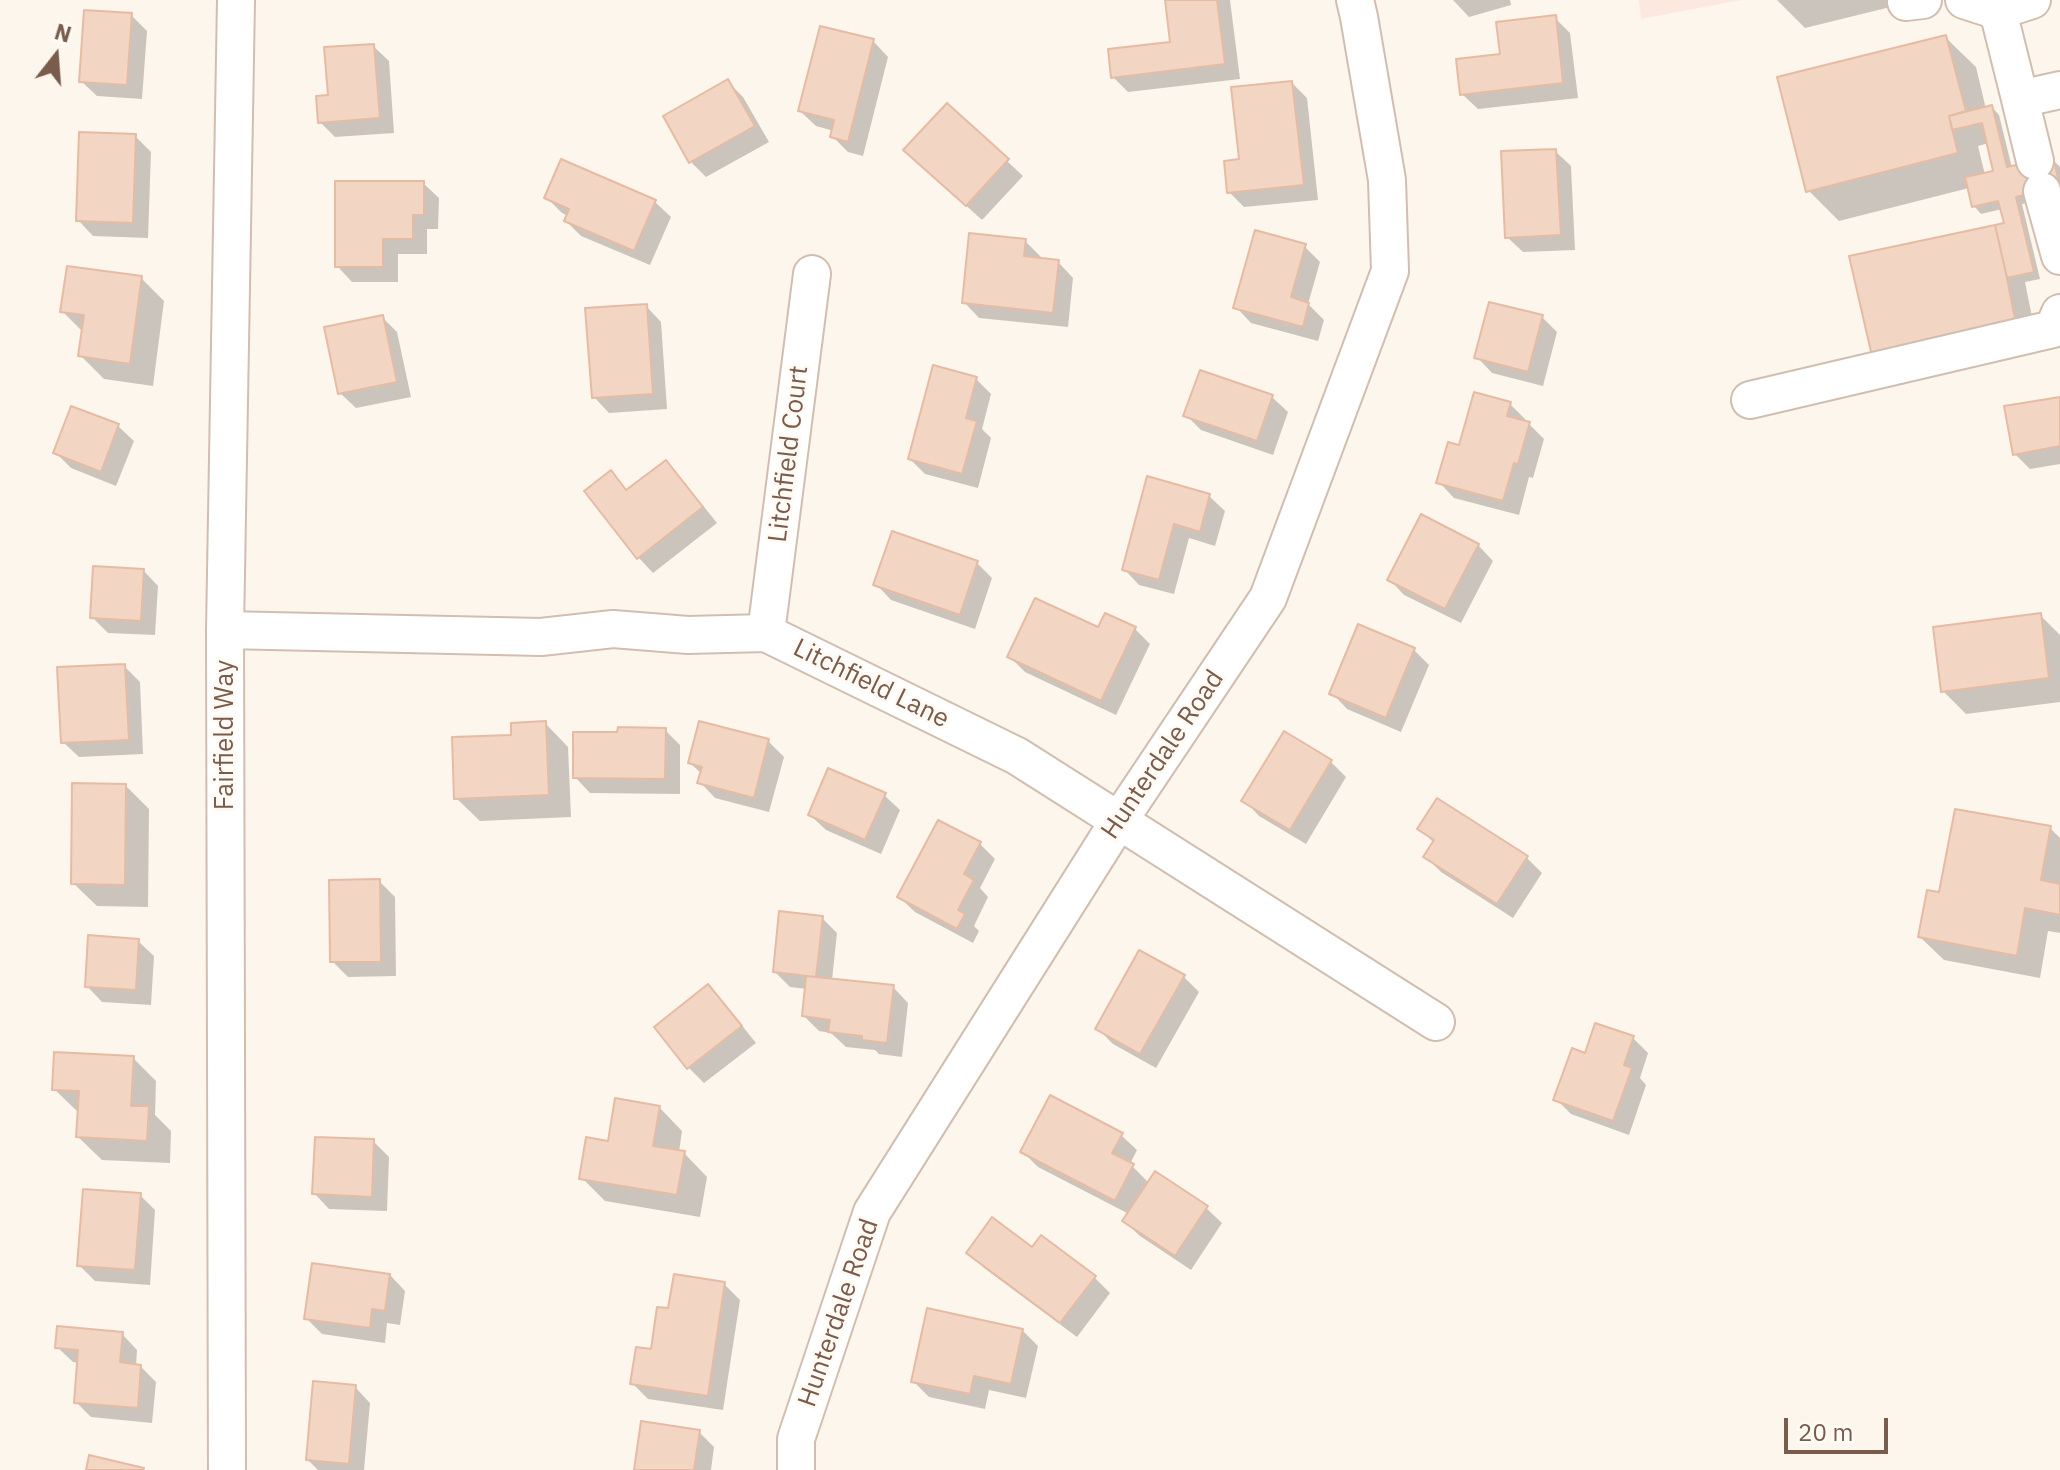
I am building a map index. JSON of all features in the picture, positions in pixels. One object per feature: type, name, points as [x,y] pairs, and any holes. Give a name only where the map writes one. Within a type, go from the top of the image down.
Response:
[{"type":"street","name":"Fairfield Way","points":[[227,1470],[225,630],[236,0]]},
{"type":"street","name":"Hunterdale Road","points":[[796,1470],[796,1439],[872,1212],[1118,822],[1268,598],[1390,271],[1387,180],[1355,0]]},
{"type":"street","points":[[1964,0],[1998,11],[2032,0]]},
{"type":"street","points":[[1998,11],[2060,263]]},
{"type":"street","points":[[2020,99],[2060,90]]},
{"type":"street","name":"Litchfield Court","points":[[766,633],[812,274]]},
{"type":"street","points":[[1750,400],[2053,329],[2060,313]]},
{"type":"street","name":"Litchfield Lane","points":[[225,630],[541,637],[613,629],[688,635],[766,633],[1017,756],[1436,1022]]},
{"type":"shaded area","points":[[1639,0],[1741,0],[1641,19]]},
{"type":"building","points":[[1165,0],[1217,0],[1225,64],[1111,78],[1108,49],[1170,42]]},
{"type":"building","points":[[84,10],[132,13],[127,85],[79,82]]},
{"type":"building","points":[[1556,15],[1563,83],[1460,95],[1456,59],[1500,54],[1496,22]]},
{"type":"building","points":[[820,26],[874,39],[848,142],[830,137],[834,120],[798,111]]},
{"type":"building","points":[[1946,35],[1966,111],[1949,116],[1958,153],[1806,192],[1777,77]]},
{"type":"building","points":[[374,44],[380,118],[318,123],[316,96],[328,95],[324,47]]},
{"type":"building","points":[[728,79],[755,126],[689,163],[663,116]]},
{"type":"building","points":[[1292,81],[1304,185],[1227,193],[1224,161],[1239,159],[1231,87]]},
{"type":"building","points":[[947,103],[1009,159],[966,206],[903,150]]},
{"type":"building","points":[[1992,105],[2007,167],[2053,157],[2060,186],[2016,197],[2034,272],[2007,278],[1995,225],[2004,223],[1998,201],[1972,207],[1965,177],[1993,171],[1982,123],[1952,130],[1949,116]]},
{"type":"building","points":[[79,132],[136,134],[133,223],[76,221]]},
{"type":"building","points":[[1556,149],[1561,235],[1505,238],[1501,151]]},
{"type":"building","points":[[561,159],[656,200],[634,251],[564,221],[569,209],[544,198]]},
{"type":"building","points":[[335,181],[424,181],[424,215],[413,215],[413,239],[383,239],[383,267],[335,267]]},
{"type":"building","points":[[1995,225],[2016,324],[1872,356],[1849,256]]},
{"type":"building","points":[[1255,230],[1306,244],[1291,297],[1309,303],[1303,327],[1233,308]]},
{"type":"building","points":[[969,233],[1026,239],[1024,256],[1059,260],[1053,313],[962,303]]},
{"type":"building","points":[[67,266],[142,276],[130,364],[78,356],[84,315],[60,312]]},
{"type":"building","points":[[1489,302],[1543,315],[1528,372],[1474,358]]},
{"type":"building","points":[[647,304],[653,394],[592,398],[585,308]]},
{"type":"building","points":[[383,315],[397,382],[338,394],[324,327]]},
{"type":"building","points":[[933,365],[977,377],[966,418],[977,421],[962,474],[908,459]]},
{"type":"building","points":[[1200,370],[1273,395],[1257,441],[1183,416]]},
{"type":"building","points":[[1474,392],[1511,402],[1507,416],[1530,422],[1503,501],[1436,483],[1448,442],[1459,445]]},
{"type":"building","points":[[2060,397],[2060,446],[2013,455],[2004,406]]},
{"type":"building","points":[[71,406],[119,424],[101,472],[53,453]]},
{"type":"building","points":[[666,460],[703,507],[637,559],[584,491],[611,470],[626,490]]},
{"type":"building","points":[[1147,476],[1210,494],[1200,532],[1174,524],[1159,580],[1122,570]]},
{"type":"building","points":[[1421,514],[1479,544],[1445,609],[1387,580]]},
{"type":"building","points":[[892,531],[978,561],[960,615],[873,585]]},
{"type":"building","points":[[93,566],[144,569],[141,621],[90,618]]},
{"type":"building","points":[[1035,598],[1098,627],[1105,613],[1136,627],[1101,701],[1007,657]]},
{"type":"building","points":[[2041,613],[2049,678],[1941,692],[1933,627]]},
{"type":"building","points":[[1358,624],[1415,648],[1386,718],[1329,694]]},
{"type":"building","points":[[125,664],[129,740],[61,743],[57,667]]},
{"type":"building","points":[[546,721],[549,795],[454,799],[452,737],[511,735],[511,723]]},
{"type":"building","points":[[699,721],[769,739],[754,798],[697,783],[702,767],[688,763]]},
{"type":"building","points":[[618,727],[666,728],[665,779],[573,778],[573,732],[617,732]]},
{"type":"building","points":[[1284,731],[1332,760],[1290,830],[1241,801]]},
{"type":"building","points":[[828,768],[886,793],[865,840],[808,815]]},
{"type":"building","points":[[72,783],[126,784],[125,885],[71,884]]},
{"type":"building","points":[[1437,798],[1528,856],[1497,904],[1423,857],[1434,840],[1417,829]]},
{"type":"building","points":[[1955,809],[2051,826],[2041,880],[2060,884],[2060,915],[2025,908],[2017,956],[1918,937],[1927,890],[1939,892]]},
{"type":"building","points":[[938,820],[981,842],[964,874],[974,880],[958,910],[965,914],[957,929],[897,897]]},
{"type":"building","points":[[380,879],[381,962],[330,962],[329,880]]},
{"type":"building","points":[[779,911],[823,916],[816,977],[773,972]]},
{"type":"building","points":[[88,935],[139,939],[136,990],[85,987]]},
{"type":"building","points":[[1139,950],[1185,975],[1140,1054],[1095,1029]]},
{"type":"building","points":[[806,976],[894,985],[887,1043],[828,1032],[830,1020],[802,1016]]},
{"type":"building","points":[[708,984],[742,1026],[687,1069],[654,1027]]},
{"type":"building","points":[[1595,1023],[1634,1036],[1624,1065],[1632,1068],[1613,1121],[1553,1100],[1572,1048],[1585,1053]]},
{"type":"building","points":[[54,1052],[134,1056],[131,1106],[149,1106],[147,1141],[76,1137],[79,1091],[52,1090]]},
{"type":"building","points":[[1050,1095],[1123,1133],[1112,1153],[1134,1164],[1115,1201],[1020,1152]]},
{"type":"building","points":[[615,1098],[660,1106],[653,1146],[685,1151],[677,1195],[579,1179],[586,1137],[608,1141]]},
{"type":"building","points":[[315,1137],[374,1139],[372,1197],[312,1194]]},
{"type":"building","points":[[1155,1171],[1208,1206],[1175,1256],[1122,1221]]},
{"type":"building","points":[[83,1189],[141,1193],[135,1270],[77,1266]]},
{"type":"building","points":[[992,1217],[1032,1247],[1041,1235],[1096,1276],[1060,1323],[966,1253]]},
{"type":"building","points":[[312,1263],[390,1274],[385,1311],[372,1309],[370,1328],[304,1319]]},
{"type":"building","points":[[674,1274],[725,1282],[708,1396],[630,1384],[636,1347],[651,1349],[657,1307],[668,1308]]},
{"type":"building","points":[[927,1308],[1023,1329],[1011,1384],[974,1376],[970,1394],[911,1382]]},
{"type":"building","points":[[57,1326],[123,1332],[120,1362],[141,1365],[138,1408],[74,1403],[78,1350],[55,1348]]},
{"type":"building","points":[[313,1381],[356,1385],[349,1464],[306,1460]]},
{"type":"building","points":[[641,1421],[700,1430],[694,1470],[634,1470]]},
{"type":"building","points":[[89,1455],[144,1468],[86,1470]]}]
